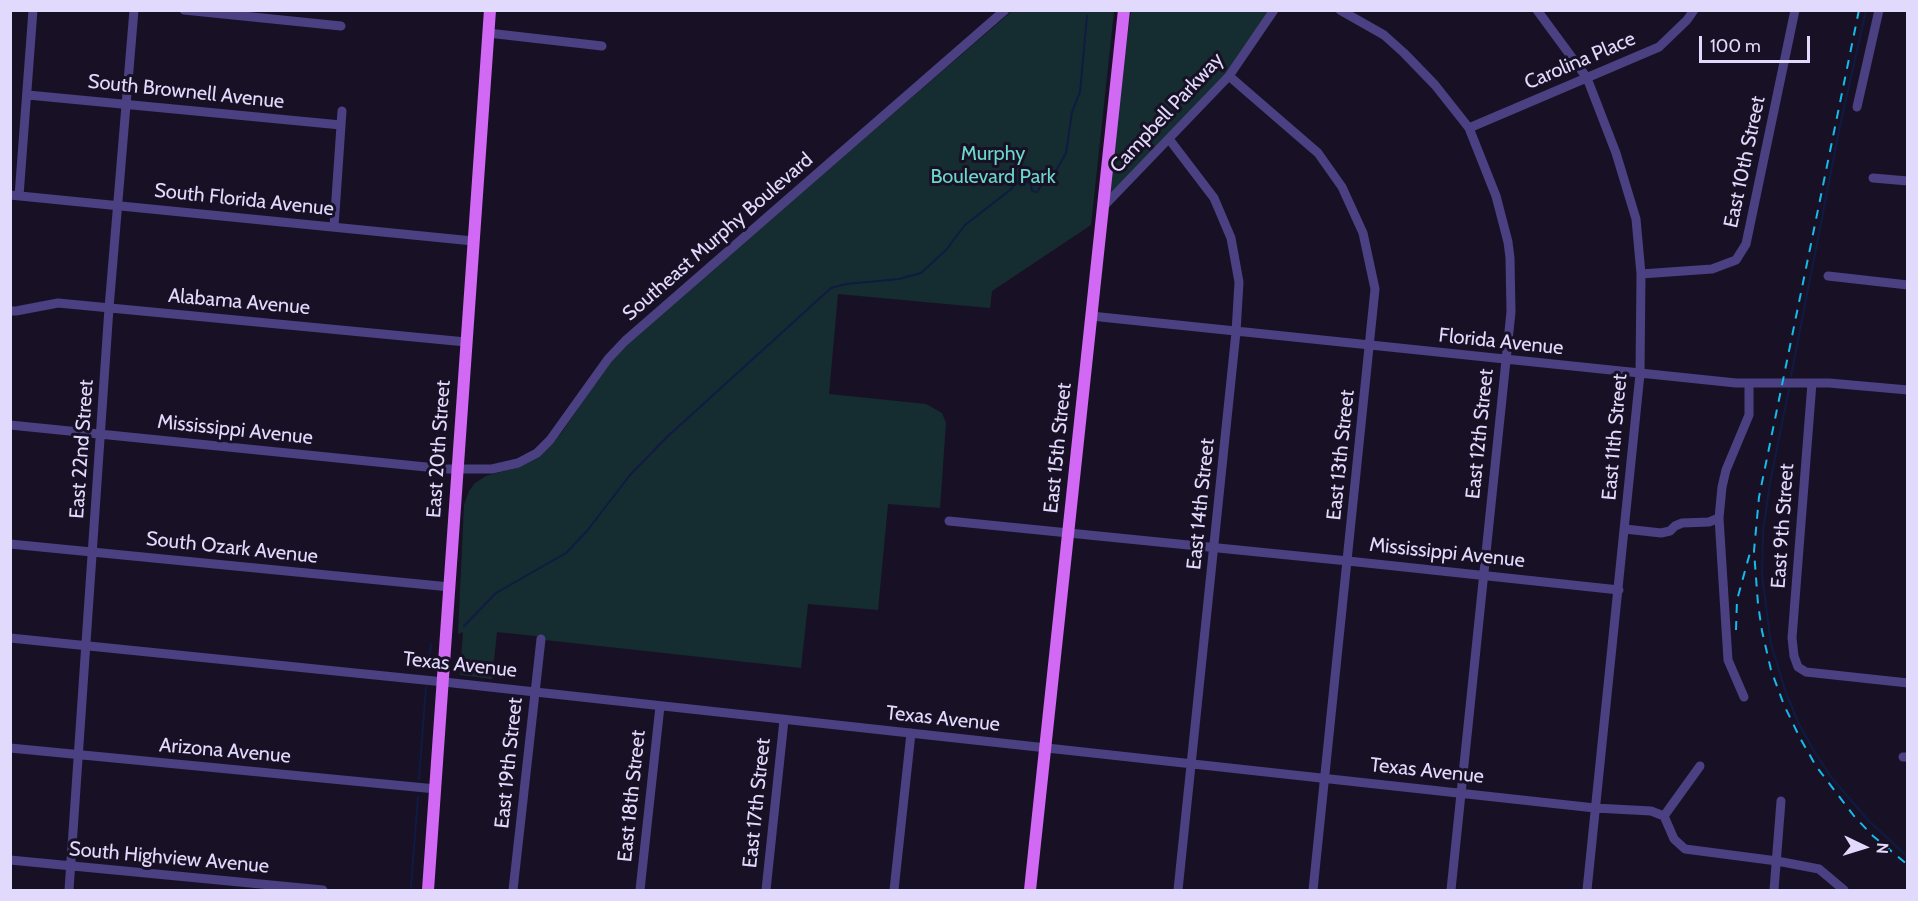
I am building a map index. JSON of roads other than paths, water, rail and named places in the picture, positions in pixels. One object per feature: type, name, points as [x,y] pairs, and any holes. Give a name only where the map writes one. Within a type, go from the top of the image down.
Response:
[{"type":"main road","name":"East 20th Street","points":[[428,891],[490,10]]},
{"type":"main road","name":"East 15th Street","points":[[1030,891],[1124,10]]},
{"type":"street","points":[[15,195],[28,94],[33,10]]},
{"type":"street","name":"East 22nd Street","points":[[69,891],[109,308],[134,10]]},
{"type":"street","points":[[184,10],[341,26]]},
{"type":"street","name":"Southeast Murphy Boulevard","points":[[457,470],[506,467],[537,453],[550,440],[608,360],[625,341],[1005,10]]},
{"type":"street","name":"Campbell Parkway","points":[[1102,208],[1229,76],[1274,10]]},
{"type":"street","name":"East 12th Street","points":[[1340,10],[1384,35],[1404,53],[1435,85],[1469,128],[1496,196],[1508,242],[1512,285],[1511,312],[1451,891]]},
{"type":"street","name":"East 11th Street","points":[[1537,10],[1587,78],[1616,153],[1636,219],[1641,274],[1640,374],[1587,891]]},
{"type":"street","name":"Carolina Place","points":[[1469,128],[1659,47],[1688,20],[1694,10]]},
{"type":"street","name":"East 10th Street","points":[[1641,274],[1712,269],[1736,260],[1746,244],[1795,10]]},
{"type":"street","points":[[1857,107],[1879,10]]},
{"type":"street","points":[[488,33],[602,45]]},
{"type":"street","name":"East 13th Street","points":[[1229,76],[1318,153],[1342,187],[1363,233],[1376,289],[1313,891]]},
{"type":"street","name":"South Brownell Avenue","points":[[28,94],[341,125]]},
{"type":"street","points":[[334,227],[342,111]]},
{"type":"street","name":"East 14th Street","points":[[1169,139],[1214,198],[1230,238],[1239,282],[1236,332],[1178,891]]},
{"type":"street","points":[[1873,178],[1908,181]]},
{"type":"street","name":"South Florida Avenue","points":[[15,195],[473,242]]},
{"type":"street","points":[[1828,276],[1908,285]]},
{"type":"street","name":"Alabama Avenue","points":[[10,311],[58,303],[466,342]]},
{"type":"street","name":"Florida Avenue","points":[[1091,316],[1640,374],[1749,383],[1812,382],[1908,390]]},
{"type":"street","name":"East 9th Street","points":[[1812,382],[1792,638],[1794,656],[1798,667],[1806,672],[1908,682]]},
{"type":"street","points":[[1744,697],[1728,660],[1719,518],[1726,470],[1749,416],[1749,383]]},
{"type":"street","name":"Mississippi Avenue","points":[[10,425],[457,470]]},
{"type":"street","points":[[1625,529],[1661,534],[1682,523],[1709,522],[1719,518]]},
{"type":"street","name":"Mississippi Avenue","points":[[948,521],[1618,590]]},
{"type":"street","name":"South Ozark Avenue","points":[[10,544],[450,587]]},
{"type":"street","name":"Texas Avenue","points":[[10,638],[444,682],[1595,808],[1651,812],[1664,816]]},
{"type":"street","name":"East 19th Street","points":[[513,891],[541,639]]},
{"type":"street","name":"East 18th Street","points":[[640,891],[660,706]]},
{"type":"street","name":"East 17th Street","points":[[766,891],[784,720]]},
{"type":"street","points":[[894,891],[910,733]]},
{"type":"street","name":"Arizona Avenue","points":[[10,748],[436,789]]},
{"type":"street","points":[[1700,766],[1664,816],[1674,839],[1685,849],[1819,869],[1844,891]]},
{"type":"street","points":[[1774,891],[1781,801]]},
{"type":"street","name":"South Highview Avenue","points":[[10,860],[323,891]]},
{"type":"waterway","points":[[1791,376],[1840,126],[1866,10]]},
{"type":"waterway","points":[[464,626],[496,593],[566,553],[587,531],[630,475],[667,437],[831,288],[846,284],[899,279],[921,273],[946,250],[965,225],[1017,183],[1028,182],[1032,191],[1037,192],[1044,181],[1057,169],[1066,153],[1072,112],[1080,92],[1087,16]]},
{"type":"waterway","points":[[1789,389],[1770,483],[1763,532],[1762,575],[1771,644],[1786,693],[1814,751],[1831,777],[1867,819],[1908,857]]},
{"type":"waterway","points":[[428,669],[431,644]]},
{"type":"waterway","points":[[419,779],[426,687]]},
{"type":"waterway","points":[[411,887],[418,797]]},
{"type":"railway","points":[[1859,10],[1759,497],[1754,551],[1758,604],[1771,670],[1800,738],[1816,766],[1854,816],[1873,836],[1908,865]]},
{"type":"railway","points":[[1736,630],[1737,600],[1751,549]]},
{"type":"park label","name":"Murphy Boulevard Park","points":[[993,166]]}]
